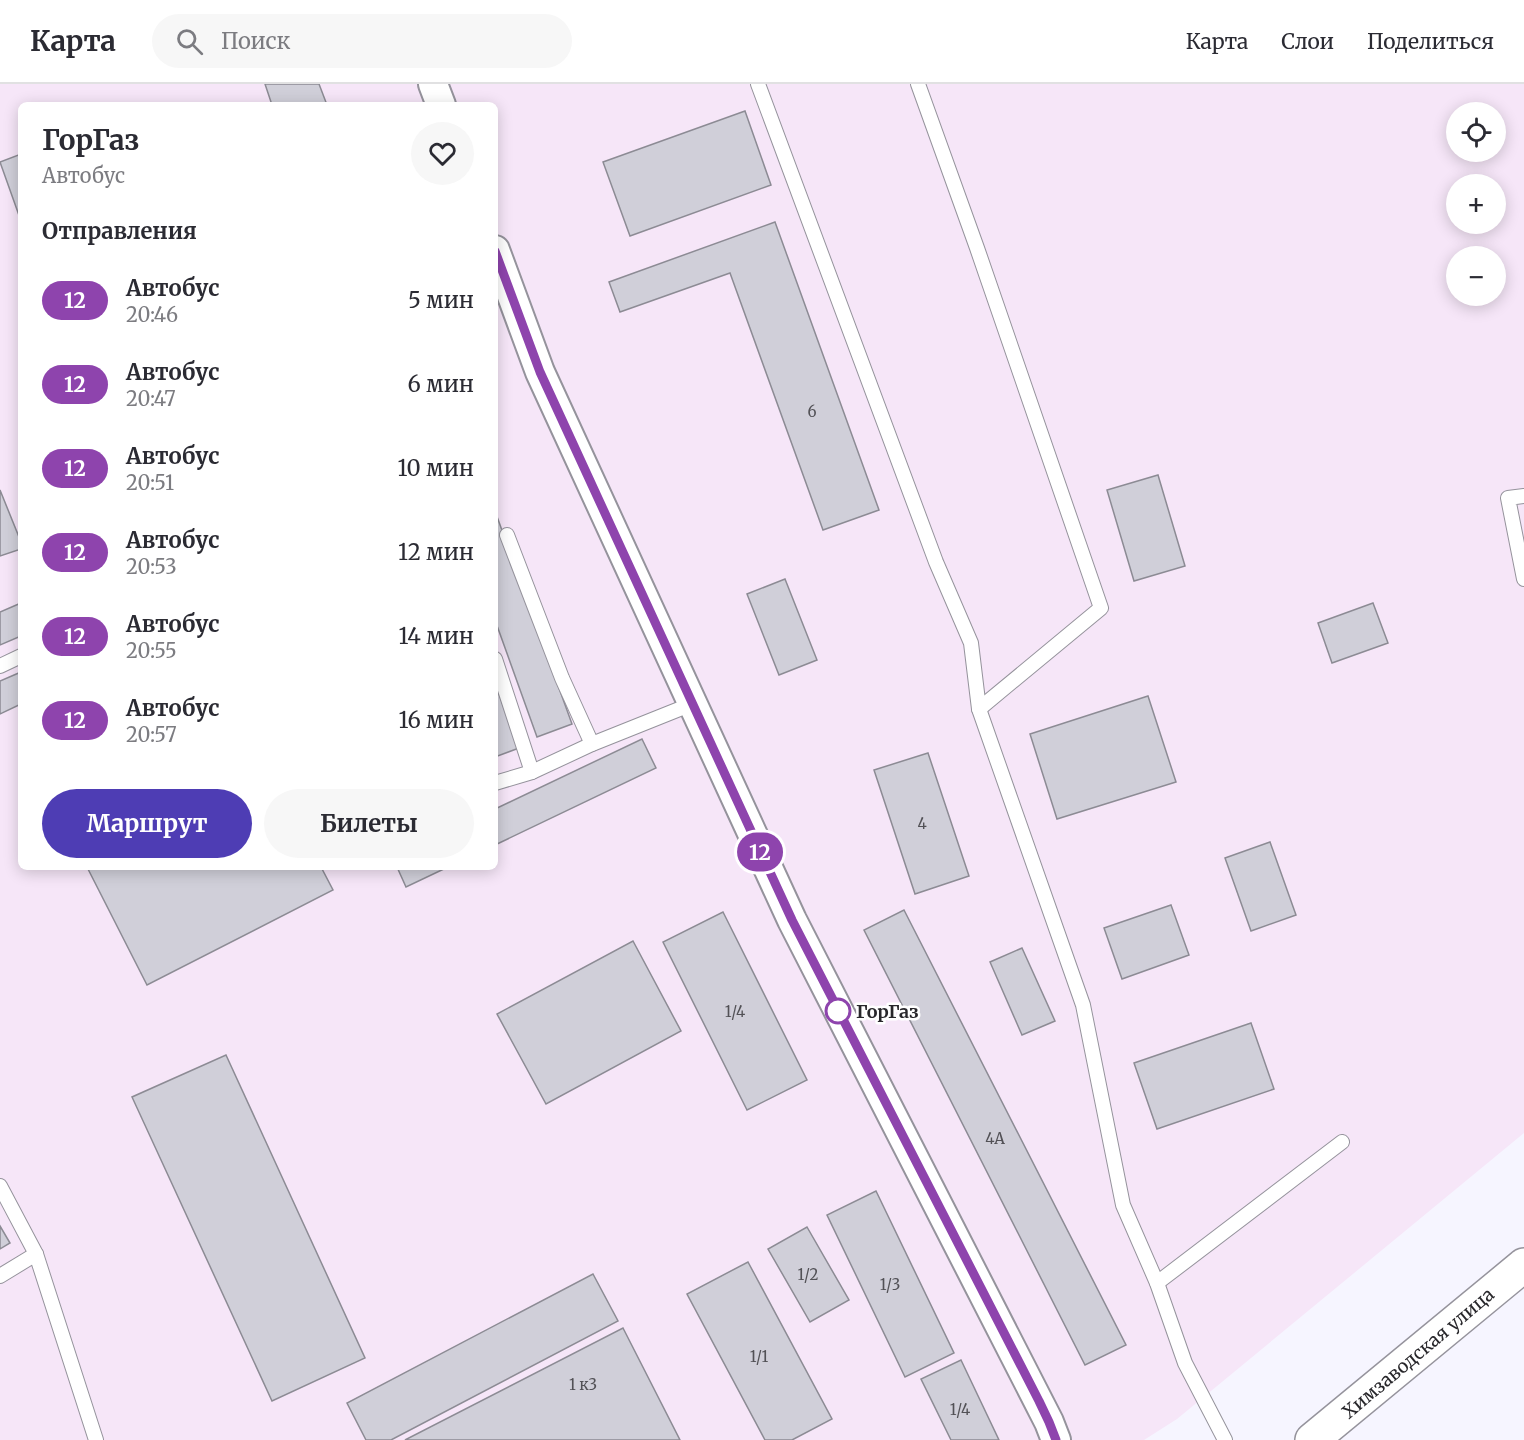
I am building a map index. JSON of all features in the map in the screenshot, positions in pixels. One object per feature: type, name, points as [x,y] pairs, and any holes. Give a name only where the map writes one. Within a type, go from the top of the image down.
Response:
[{"type":"street","points":[[434,84],[440,102]]},
{"type":"street","points":[[498,258],[540,372],[792,920],[1039,1401],[1056,1440]]},
{"type":"street","name":"Химзаводская улица","points":[[1312,1440],[1524,1265]]},
{"type":"lane","points":[[758,84],[936,562],[971,643],[979,709],[1083,1005],[1123,1205],[1157,1283],[1185,1363],[1225,1440]]},
{"type":"lane","points":[[918,84],[1101,608],[979,709]]},
{"type":"lane","points":[[1524,496],[1508,498],[1524,579]]},
{"type":"lane","points":[[507,535],[562,678],[592,744]]},
{"type":"lane","points":[[0,666],[18,657]]},
{"type":"lane","points":[[498,668],[532,772]]},
{"type":"lane","points":[[498,782],[532,772],[592,744],[692,704]]},
{"type":"lane","points":[[1157,1283],[1342,1142]]},
{"type":"lane","points":[[0,1186],[36,1254],[96,1440]]},
{"type":"lane","points":[[0,1276],[36,1254]]},
{"type":"shaded area","points":[[0,84],[1524,84],[1524,1133],[1177,1419],[1144,1440],[0,1440]]},
{"type":"building","points":[[265,84],[319,84],[326,102],[271,102]]},
{"type":"building","points":[[745,111],[771,185],[630,236],[603,162]]},
{"type":"building","points":[[18,155],[18,213],[0,162]]},
{"type":"building","points":[[775,222],[879,510],[823,530],[730,273],[620,312],[609,282]]},
{"type":"building","points":[[1158,475],[1185,566],[1134,581],[1107,490]]},
{"type":"building","points":[[0,490],[18,535],[18,550],[0,556]]},
{"type":"building","points":[[498,519],[572,724],[537,737],[498,628]]},
{"type":"building","points":[[785,579],[817,660],[779,675],[747,594]]},
{"type":"building","points":[[1373,603],[1388,643],[1332,663],[1318,623]]},
{"type":"building","points":[[18,604],[18,637],[0,645],[0,612]]},
{"type":"building","points":[[18,673],[18,705],[0,714],[0,681]]},
{"type":"building","points":[[498,691],[519,748],[498,756]]},
{"type":"building","points":[[1148,696],[1176,782],[1057,819],[1030,734]]},
{"type":"building","points":[[642,739],[656,768],[498,844],[498,808]]},
{"type":"building","points":[[928,753],[969,876],[915,894],[874,770]]},
{"type":"building","points":[[1270,842],[1296,915],[1251,931],[1225,858]]},
{"type":"building","points":[[89,870],[323,870],[333,890],[147,985]]},
{"type":"building","points":[[398,870],[442,870],[406,887]]},
{"type":"building","points":[[1171,905],[1189,955],[1122,979],[1104,928]]},
{"type":"building","points":[[904,910],[1126,1345],[1085,1365],[864,930]]},
{"type":"building","points":[[723,912],[807,1080],[747,1110],[663,942]]},
{"type":"building","points":[[633,941],[681,1031],[546,1104],[497,1014]]},
{"type":"building","points":[[1022,948],[1055,1021],[1022,1035],[990,962]]},
{"type":"building","points":[[1251,1023],[1274,1089],[1157,1129],[1134,1063]]},
{"type":"building","points":[[226,1055],[365,1358],[272,1401],[132,1097]]},
{"type":"building","points":[[876,1191],[954,1353],[905,1377],[827,1215]]},
{"type":"building","points":[[0,1226],[10,1243],[0,1249]]},
{"type":"building","points":[[807,1227],[849,1300],[810,1322],[768,1249]]},
{"type":"building","points":[[748,1262],[832,1419],[792,1440],[765,1440],[687,1294]]},
{"type":"building","points":[[593,1274],[618,1321],[391,1440],[366,1440],[347,1403]]},
{"type":"building","points":[[623,1328],[680,1440],[405,1440]]},
{"type":"building","points":[[961,1360],[999,1440],[951,1440],[921,1379]]},
{"type":"bus line","name":"12","points":[[498,259],[540,372],[792,920],[1039,1401],[1056,1440]]},
{"type":"place","name":"ГорГаз","points":[[838,1011]]}]
